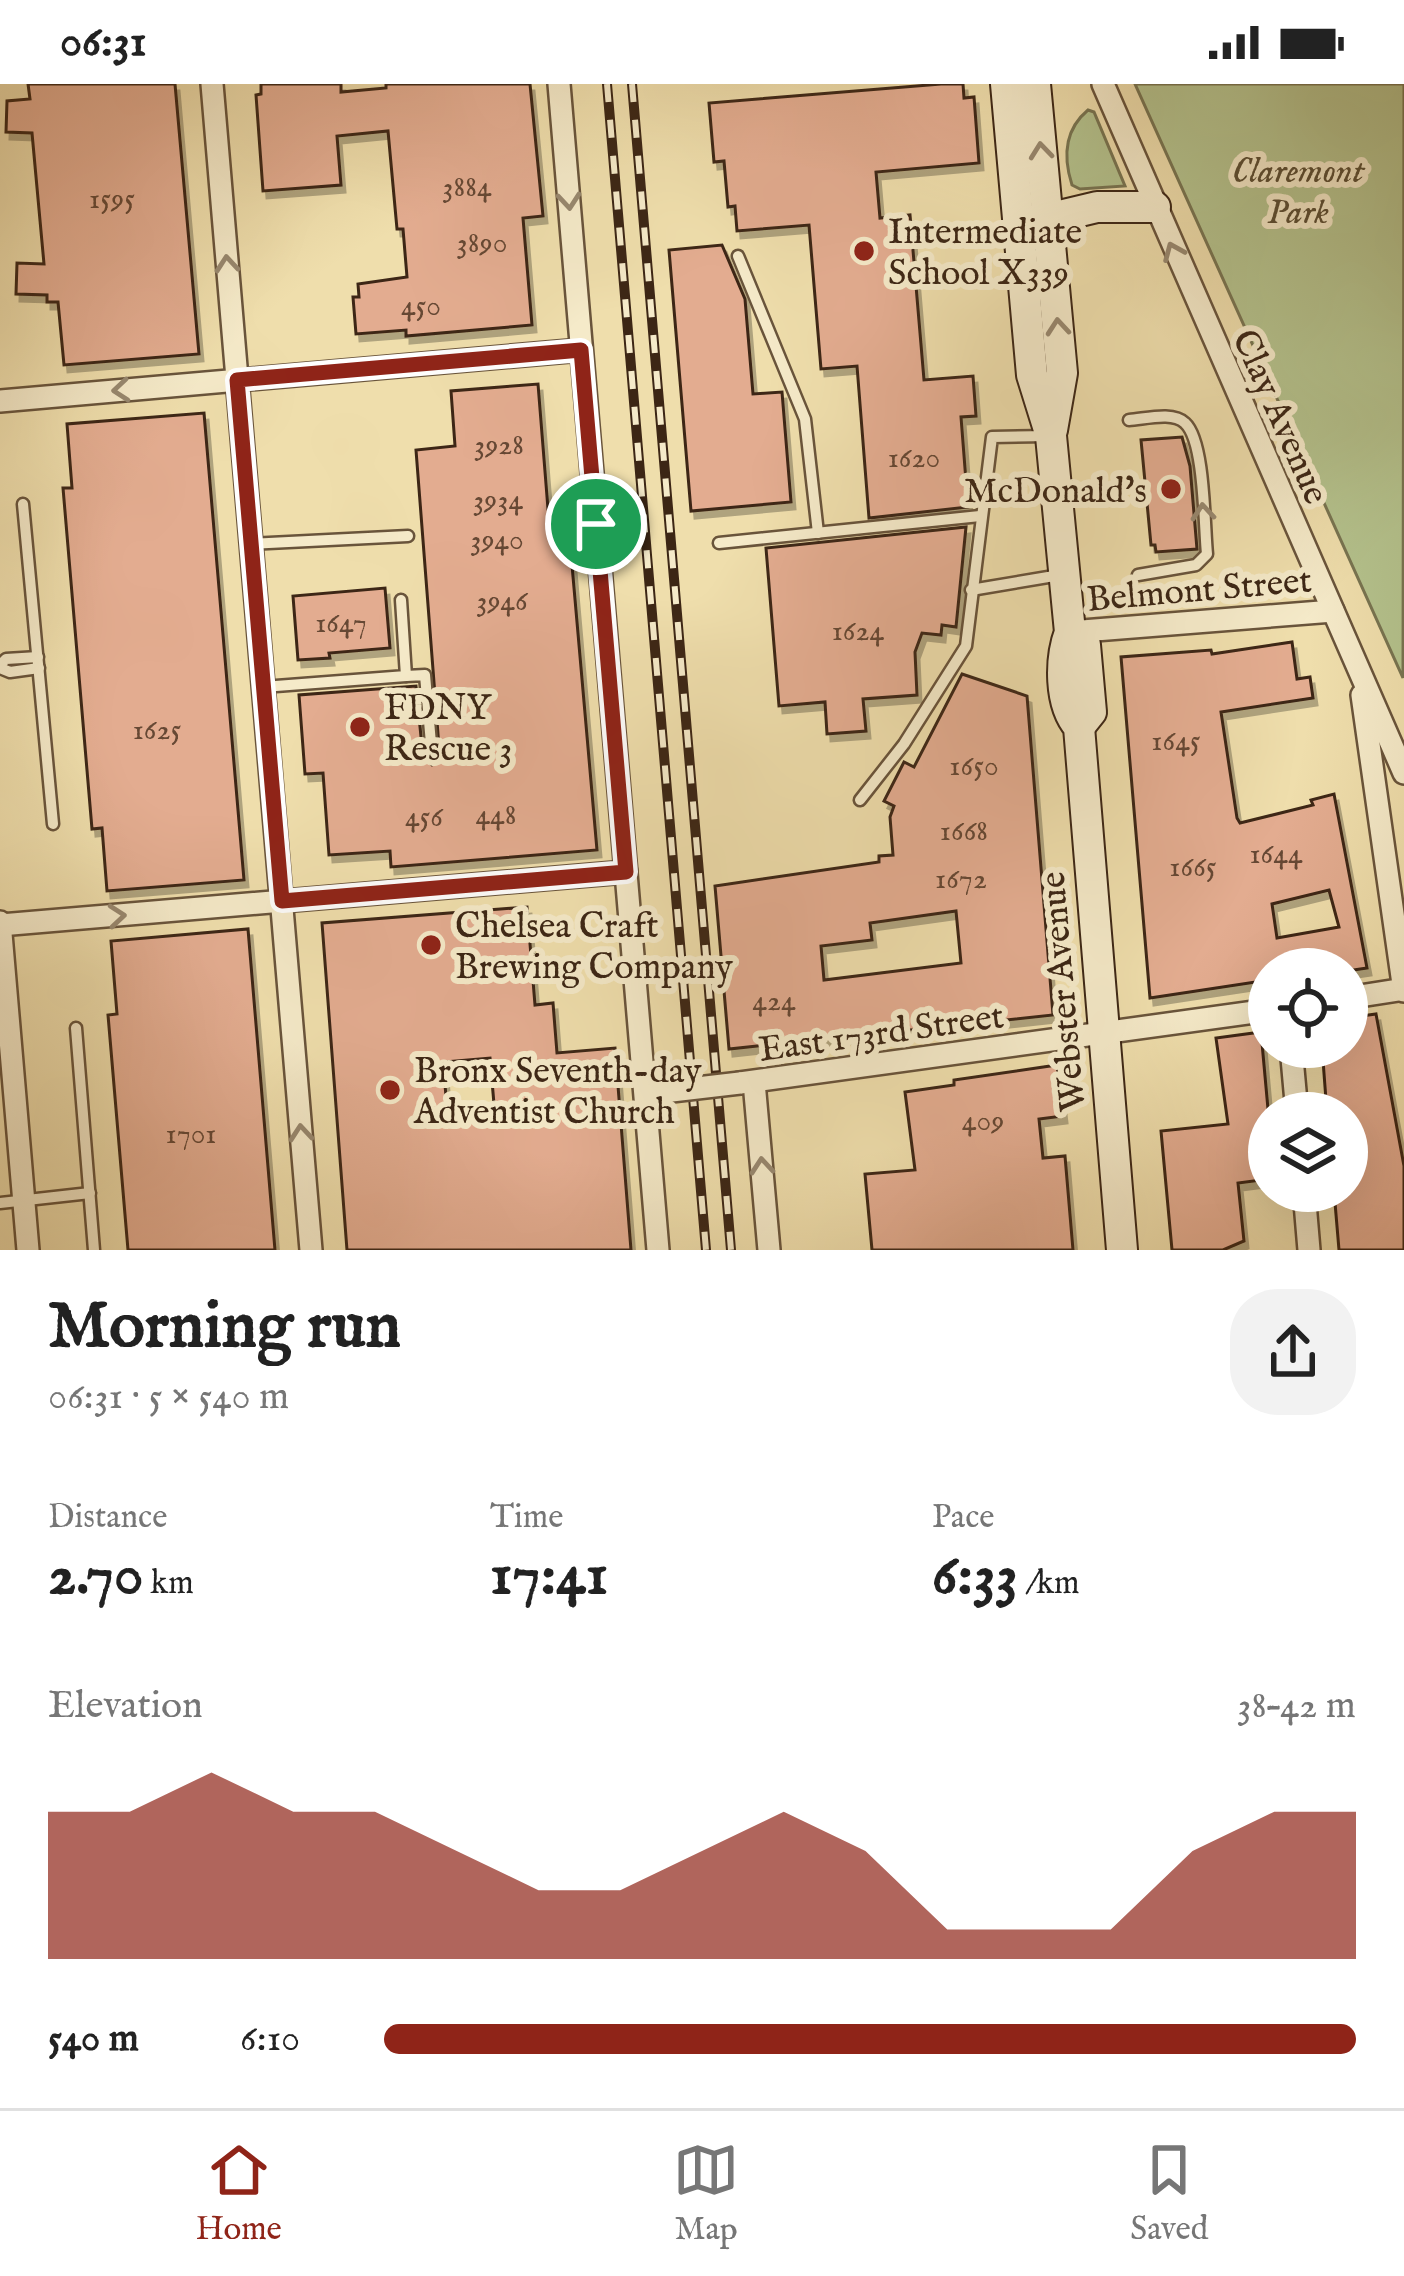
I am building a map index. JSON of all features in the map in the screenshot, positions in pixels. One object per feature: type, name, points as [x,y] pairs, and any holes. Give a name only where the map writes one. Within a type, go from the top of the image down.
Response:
[{"type":"main road","name":"Webster Avenue","points":[[1006,84],[1033,222]]},
{"type":"main road","name":"Webster Avenue","points":[[1035,84],[1032,375],[1051,436],[1070,632],[1084,645],[1091,712],[1079,727],[1122,1250]]},
{"type":"main road","points":[[1033,222],[1097,207],[1155,207]]},
{"type":"street","points":[[212,84],[311,1250]]},
{"type":"street","points":[[559,84],[626,872],[654,1093],[658,1250]]},
{"type":"street","name":"Clay Avenue","points":[[1102,84],[1404,772]]},
{"type":"street","points":[[0,400],[581,350]]},
{"type":"street","name":"Belmont Street","points":[[1070,632],[1333,610]]},
{"type":"street","points":[[1358,669],[1404,990],[1368,995]]},
{"type":"street","points":[[28,1250],[0,924],[626,872]]},
{"type":"street","name":"East 173rd Street","points":[[654,1093],[1248,1013]]},
{"type":"street","points":[[747,1083],[769,1250]]},
{"type":"street","points":[[1306,1212],[1309,1250]]},
{"type":"lane","points":[[738,256],[806,419],[818,533]]},
{"type":"lane","points":[[1129,420],[1172,417],[1185,422],[1196,441],[1207,554],[1196,565],[1138,575]]},
{"type":"lane","points":[[860,800],[904,744],[966,646],[992,437],[1051,436]]},
{"type":"lane","points":[[23,504],[53,824]]},
{"type":"lane","points":[[719,544],[980,516]]},
{"type":"lane","points":[[251,544],[409,536]]},
{"type":"lane","points":[[971,590],[1063,574]]},
{"type":"lane","points":[[401,600],[406,676]]},
{"type":"lane","points":[[0,667],[6,659],[38,663]]},
{"type":"lane","points":[[263,687],[424,675],[432,755]]},
{"type":"lane","points":[[76,1028],[94,1250]]},
{"type":"lane","points":[[0,1203],[89,1193]]},
{"type":"green space","name":"Claremont Park","points":[[1135,84],[1404,84],[1403,678]]},
{"type":"green space","points":[[1088,110],[1094,112],[1125,186],[1080,189],[1072,185],[1068,144],[1074,126]]},
{"type":"building","points":[[28,84],[175,84],[199,354],[64,365],[58,302],[47,302],[47,295],[16,294],[17,263],[44,264],[32,133],[6,132],[7,101],[30,99]]},
{"type":"building","points":[[261,84],[341,84],[341,92],[386,88],[386,84],[530,84],[543,216],[523,218],[532,325],[406,336],[406,330],[356,334],[353,297],[359,297],[358,284],[407,277],[403,229],[397,229],[388,131],[337,136],[341,185],[263,191],[256,95],[261,94]]},
{"type":"building","points":[[963,84],[964,98],[974,97],[979,163],[876,172],[880,218],[910,215],[924,380],[973,376],[976,416],[961,417],[968,507],[869,518],[857,366],[821,369],[809,225],[737,231],[735,206],[728,207],[724,161],[714,162],[709,103]]},
{"type":"building","points":[[722,245],[745,299],[753,394],[782,392],[791,502],[691,511],[669,250]]},
{"type":"building","points":[[538,384],[548,509],[567,508],[597,850],[391,867],[390,851],[329,855],[323,773],[305,774],[299,695],[416,686],[423,757],[432,765],[440,760],[416,450],[455,446],[451,391]]},
{"type":"building","points":[[204,413],[244,880],[107,891],[102,828],[92,829],[63,488],[72,488],[67,424]]},
{"type":"building","name":"McDonald's","points":[[1182,437],[1190,466],[1197,549],[1156,552],[1151,545],[1141,440]]},
{"type":"building","points":[[966,527],[956,627],[942,625],[941,635],[922,633],[915,652],[917,695],[863,699],[866,731],[827,734],[825,702],[779,706],[766,548]]},
{"type":"building","points":[[385,588],[390,648],[298,660],[293,596]]},
{"type":"building","points":[[1292,642],[1297,679],[1310,677],[1313,698],[1221,712],[1237,818],[1240,823],[1313,805],[1311,800],[1334,794],[1363,948],[1248,948],[1248,983],[1150,998],[1121,657],[1211,650],[1212,654]],"holes":[[[1329,890],[1339,927],[1277,938],[1272,904]]]},
{"type":"building","points":[[962,674],[1027,696],[1053,1015],[729,1049],[715,886],[879,862],[879,856],[893,855],[890,817],[894,806],[884,801],[904,762],[914,767]],"holes":[[[956,911],[961,963],[824,980],[821,946],[872,940],[870,923]]]},
{"type":"building","points":[[527,907],[535,1005],[553,1003],[557,1053],[615,1048],[631,1250],[347,1250],[322,923]],"holes":[[[490,1058],[494,1104],[447,1108],[443,1062]]]},
{"type":"building","points":[[248,929],[275,1250],[128,1250],[108,1015],[117,1014],[111,941]]},
{"type":"building","points":[[1376,1014],[1404,1166],[1404,1250],[1339,1250],[1336,1212],[1368,1212],[1368,1092],[1325,1092],[1324,1068],[1368,1068],[1368,1015]]},
{"type":"building","points":[[1248,1034],[1248,1068],[1264,1068],[1266,1092],[1248,1092],[1248,1182],[1238,1183],[1244,1241],[1223,1250],[1172,1250],[1161,1131],[1228,1124],[1216,1038]]},
{"type":"building","points":[[1057,1065],[1063,1116],[1039,1119],[1043,1158],[1065,1156],[1073,1250],[872,1250],[865,1174],[915,1170],[905,1092]]},
{"type":"railway","points":[[607,84],[706,1250]]},
{"type":"railway","points":[[632,84],[731,1250]]},
{"type":"place","name":"Intermediate School X339","points":[[864,251]]},
{"type":"place","name":"McDonald's","points":[[1171,489]]},
{"type":"place","name":"FDNY Rescue 3","points":[[360,727]]},
{"type":"place","name":"Chelsea Craft Brewing Company","points":[[431,945]]},
{"type":"place","name":"Bronx Seventh-day Adventist Church","points":[[390,1090]]},
{"type":"route","points":[[581,350],[596,524],[626,872],[282,901],[237,380],[581,350]]}]
